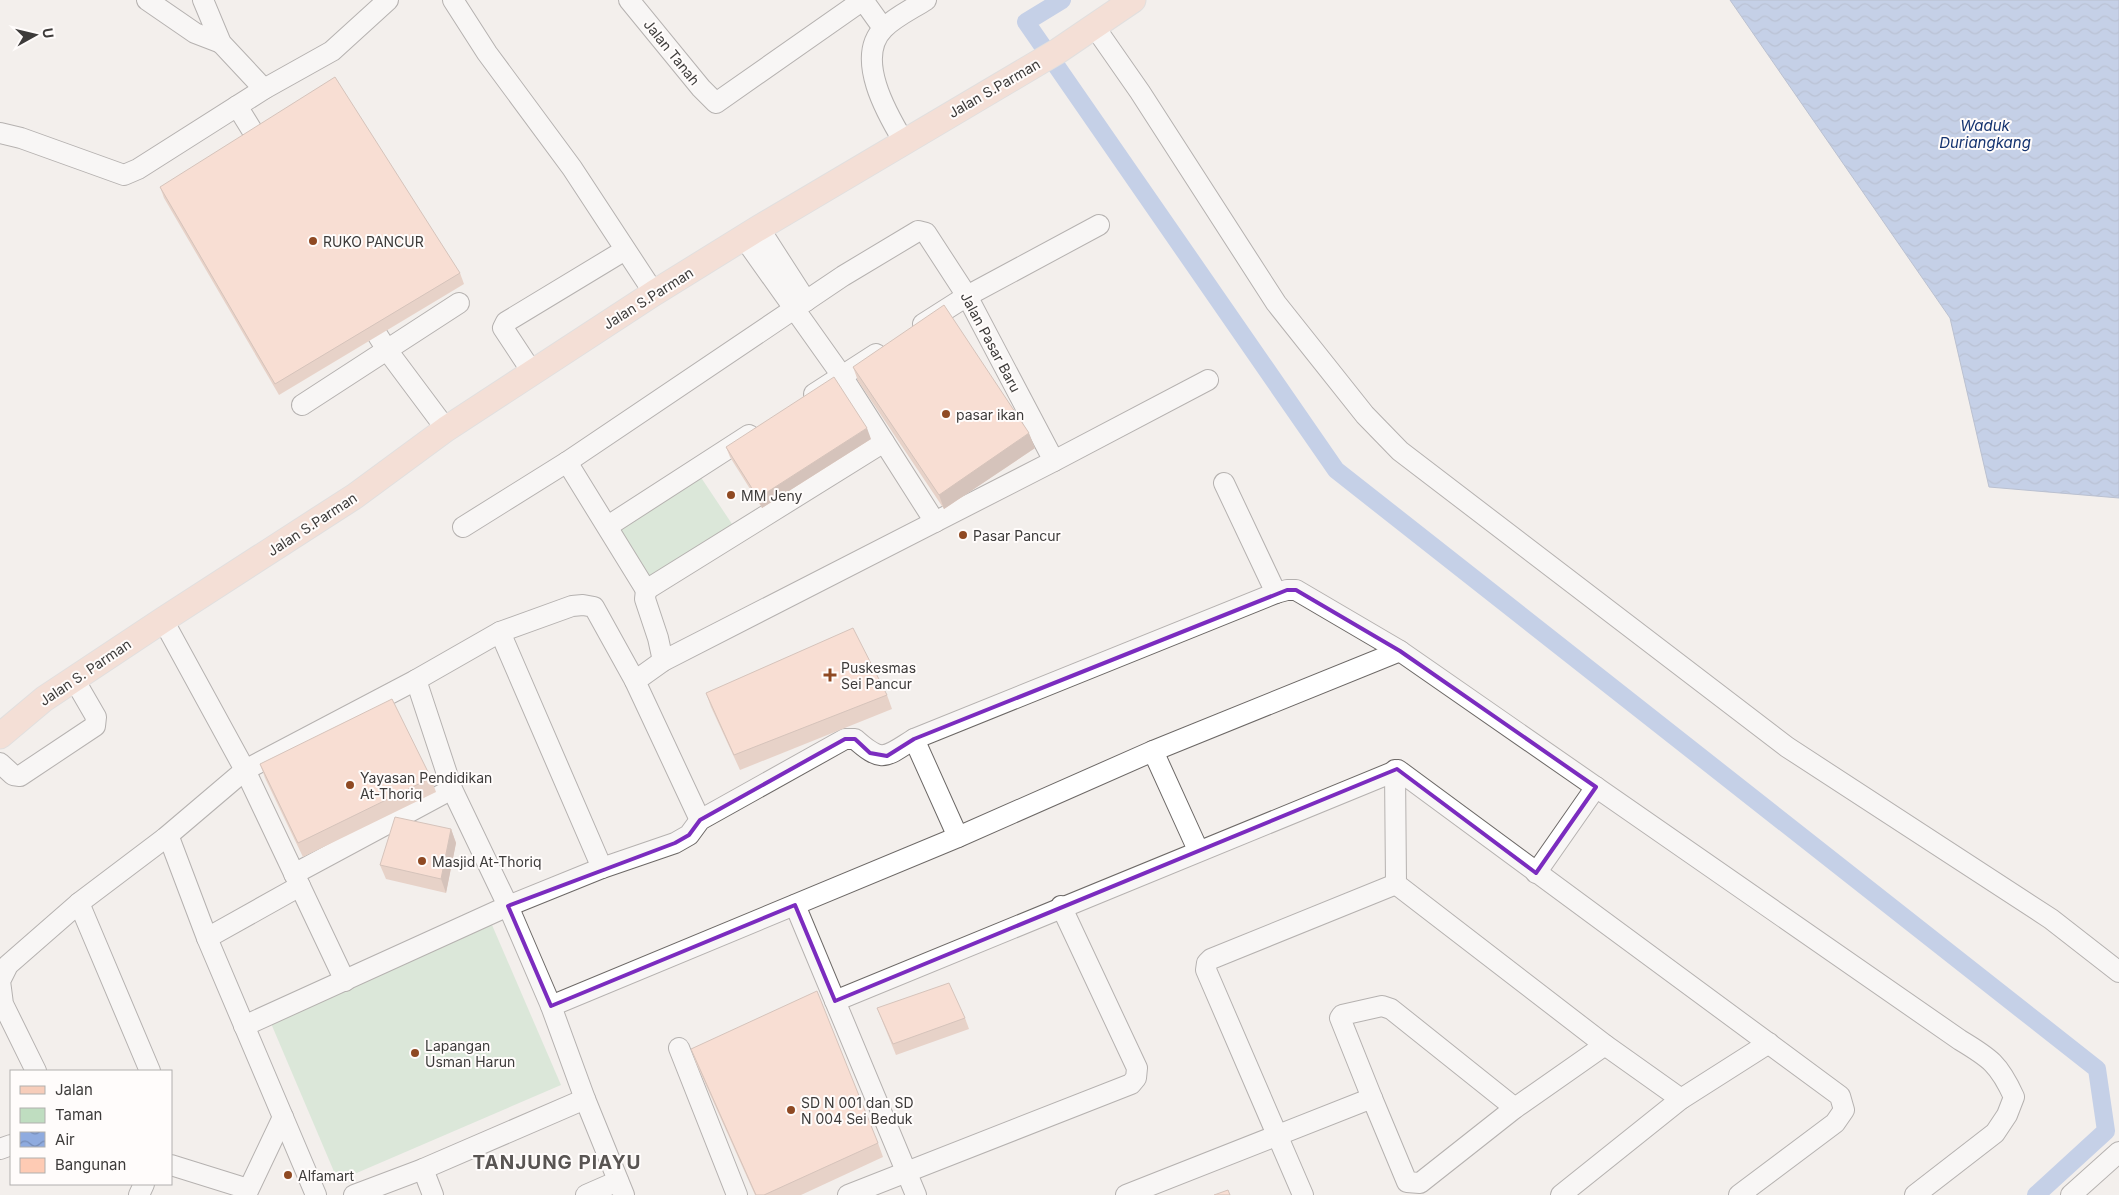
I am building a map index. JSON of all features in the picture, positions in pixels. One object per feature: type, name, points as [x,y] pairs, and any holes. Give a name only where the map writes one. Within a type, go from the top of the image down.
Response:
[{"type":"main road","name":"Jalan S.Parman","points":[[168,617],[355,496],[446,429],[654,293],[1058,51],[1133,0]]},
{"type":"main road","name":"Jalan S. Parman","points":[[0,736],[44,700],[168,617]]},
{"type":"street","points":[[146,0],[195,33],[221,43]]},
{"type":"street","points":[[203,0],[221,43],[264,89]]},
{"type":"street","points":[[0,133],[20,138],[124,175],[154,160],[264,89],[332,51],[388,0]]},
{"type":"street","points":[[453,0],[487,53],[572,168],[654,293]]},
{"type":"street","name":"Jalan Tanah","points":[[629,0],[701,88],[716,103],[863,0]]},
{"type":"street","points":[[863,0],[883,28]]},
{"type":"street","points":[[904,142],[886,113],[872,68],[872,54],[876,39],[883,28],[926,0]]},
{"type":"street","points":[[1094,26],[1140,92],[1276,302],[1365,415],[1400,451],[1787,747],[2051,919],[2119,972]]},
{"type":"street","points":[[237,106],[277,170]]},
{"type":"street","points":[[800,402],[967,296],[1099,224]]},
{"type":"street","name":"Jalan Pasar Baru","points":[[463,527],[567,462],[800,305],[918,231],[926,233],[967,296],[1054,461]]},
{"type":"street","points":[[752,233],[800,305],[842,376],[935,522]]},
{"type":"street","points":[[532,372],[503,328],[506,322],[625,250]]},
{"type":"street","points":[[351,293],[387,350],[446,429]]},
{"type":"street","points":[[302,405],[460,303]]},
{"type":"street","points":[[635,681],[662,660],[1054,461],[1208,380]]},
{"type":"street","points":[[608,526],[767,424]]},
{"type":"street","points":[[646,590],[884,442]]},
{"type":"street","points":[[567,462],[646,590],[644,599],[655,629],[662,660]]},
{"type":"street","points":[[1224,483],[1276,593]]},
{"type":"street","points":[[244,1026],[508,906],[602,868],[675,843],[689,835],[700,820],[845,740],[855,739],[870,753],[887,756],[914,739],[1276,593],[1296,590],[1400,651],[1960,1040],[1988,1057],[2003,1073],[2014,1097],[2007,1115],[1994,1133],[1915,1195]]},
{"type":"street","points":[[36,1070],[3,1004],[0,981],[1,974],[8,965],[79,903],[165,838],[245,770],[416,680],[500,632],[572,606],[594,607],[635,681],[700,820]]},
{"type":"street","points":[[168,617],[245,770],[345,981]]},
{"type":"street","points":[[500,632],[602,868]]},
{"type":"street","points":[[551,1006],[958,837],[1153,751],[1400,651]]},
{"type":"street","points":[[0,763],[14,775],[20,776],[95,726],[96,717],[74,679]]},
{"type":"street","points":[[416,680],[452,789],[508,906],[551,1006],[585,1099],[621,1188],[586,1195]]},
{"type":"street","points":[[914,739],[958,837]]},
{"type":"street","points":[[1153,751],[1198,850]]},
{"type":"street","points":[[1395,770],[1396,884]]},
{"type":"street","points":[[835,1001],[1061,906],[1395,770],[1402,772],[1536,873],[1840,1096],[1844,1110],[1835,1123],[1740,1195]]},
{"type":"street","points":[[1536,873],[1596,788]]},
{"type":"street","points":[[207,938],[297,880],[452,789]]},
{"type":"street","points":[[165,838],[170,840],[207,938],[316,1195]]},
{"type":"street","points":[[1396,884],[1605,1045],[1681,1100]]},
{"type":"street","points":[[1303,1195],[1206,970],[1207,963],[1211,959],[1396,884]]},
{"type":"street","points":[[79,903],[150,1070]]},
{"type":"street","points":[[795,905],[916,1195]]},
{"type":"street","points":[[848,1195],[1131,1084],[1136,1078],[1137,1068],[1061,906]]},
{"type":"street","points":[[1515,1108],[1390,1009],[1382,1006],[1342,1015],[1340,1018],[1407,1182],[1414,1183],[1420,1183],[1515,1108],[1605,1045]]},
{"type":"street","points":[[1561,1195],[1681,1100],[1769,1043]]},
{"type":"street","points":[[679,1048],[737,1195]]},
{"type":"street","points":[[1126,1195],[1277,1138],[1372,1098]]},
{"type":"street","points":[[354,1195],[423,1169],[585,1099]]},
{"type":"street","points":[[172,1165],[247,1192],[283,1117]]},
{"type":"street","points":[[2071,1195],[2119,1152]]},
{"type":"street","points":[[423,1169],[433,1195]]},
{"type":"highlighted area","points":[[1287,590],[1296,590],[1400,651],[1596,787],[1536,873],[1397,769],[835,1001],[795,905],[551,1006],[508,906],[675,843],[689,835],[700,820],[845,739],[855,739],[870,753],[887,756],[914,739]]},
{"type":"green space","points":[[700,476],[734,527],[647,585],[614,529]]},
{"type":"green space","name":"Lapangan Usman Harun","points":[[492,925],[561,1085],[338,1181],[270,1021]]},
{"type":"water","name":"Waduk Duriangkang","points":[[1730,0],[2119,0],[2119,498],[1989,487],[1950,318]]},
{"type":"building","name":"RUKO PANCUR","points":[[335,77],[460,273],[275,384],[160,187]]},
{"type":"building","name":"pasar ikan","points":[[944,305],[1029,433],[939,495],[853,367]]},
{"type":"building","points":[[834,377],[867,428],[758,498],[726,447]]},
{"type":"building","name":"Puskesmas Sei Pancur","points":[[853,628],[887,695],[734,755],[706,693]]},
{"type":"building","name":"Yayasan Pendidikan At-Thoriq","points":[[392,699],[431,778],[298,843],[260,764]]},
{"type":"building","name":"Masjid At-Thoriq","points":[[395,817],[451,829],[441,879],[380,865]]},
{"type":"building","points":[[949,983],[965,1018],[893,1044],[877,1008]]},
{"type":"building","name":"SD N 001 dan SD N 004 Sei Beduk","points":[[817,991],[878,1143],[764,1195],[756,1195],[691,1049]]},
{"type":"building","points":[[1228,1190],[1230,1195],[1214,1195]]},
{"type":"waterway","points":[[1062,0],[1026,22],[1336,470],[2097,1069],[2106,1131],[2036,1195]]},
{"type":"place","name":"RUKO PANCUR","points":[[313,241]]},
{"type":"place","name":"pasar ikan","points":[[946,414]]},
{"type":"place","name":"MM Jeny","points":[[731,495]]},
{"type":"place","name":"Pasar Pancur","points":[[963,535]]},
{"type":"place","name":"Puskesmas Sei Pancur","points":[[830,675]]},
{"type":"place","name":"Yayasan Pendidikan At-Thoriq","points":[[350,785]]},
{"type":"place","name":"Masjid At-Thoriq","points":[[422,861]]},
{"type":"place","name":"Lapangan Usman Harun","points":[[415,1053]]},
{"type":"place","name":"SD N 001 dan SD N 004 Sei Beduk","points":[[791,1110]]},
{"type":"place","name":"Alfamart","points":[[288,1175]]},
{"type":"district","name":"TANJUNG PIAYU","points":[[557,1162]]}]
